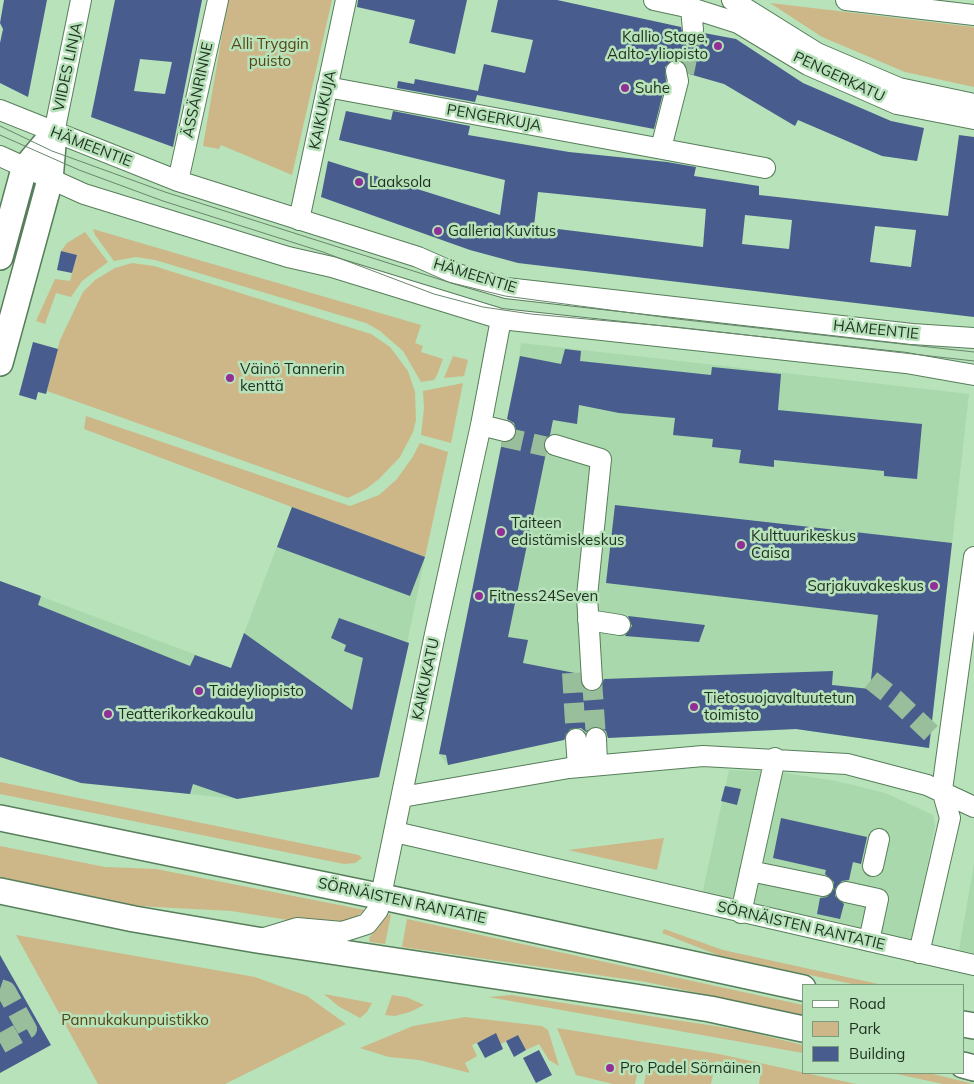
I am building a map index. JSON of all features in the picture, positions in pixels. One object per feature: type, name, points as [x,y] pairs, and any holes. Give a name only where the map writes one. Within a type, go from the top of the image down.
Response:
[{"type":"main road","name":"VIIDES LINJA","points":[[24,169],[54,133]]},
{"type":"main road","name":"VIIDES LINJA","points":[[0,363],[50,180],[54,133]]},
{"type":"main road","points":[[0,257],[24,169]]},
{"type":"main road","name":"SÖRNÄISTEN RANTATIE","points":[[0,818],[383,897],[802,988]]},
{"type":"main road","points":[[0,891],[134,919],[257,940],[710,1009],[802,1029]]},
{"type":"street","name":"VIIDES LINJA","points":[[54,133],[81,0]]},
{"type":"street","name":"ÄSSÄNRINNE","points":[[178,181],[218,0]]},
{"type":"street","name":"KAIKUKUJA","points":[[300,220],[346,0]]},
{"type":"street","name":"PENGERKATU","points":[[654,0],[691,8],[738,23],[808,65],[897,104],[974,119]]},
{"type":"street","name":"PENGERKATU","points":[[732,0],[817,53],[899,88],[974,104]]},
{"type":"street","points":[[846,0],[974,14]]},
{"type":"street","points":[[689,29],[691,8]]},
{"type":"street","points":[[661,148],[680,75]]},
{"type":"street","name":"PENGERKUJA","points":[[327,87],[765,168]]},
{"type":"street","name":"HÄMEENTIE","points":[[0,110],[178,181],[418,257],[454,273],[525,291],[912,334],[974,338]]},
{"type":"street","name":"HÄMEENTIE","points":[[0,156],[24,169],[84,194],[288,257],[332,267],[501,319],[906,362],[974,375]]},
{"type":"street","name":"KAIKUKATU","points":[[257,940],[297,928],[342,932],[355,929],[367,924],[374,917],[383,897],[402,797],[481,428],[501,319]]},
{"type":"street","points":[[481,428],[504,434]]},
{"type":"street","points":[[551,443],[601,460],[587,596],[592,680]]},
{"type":"street","points":[[919,953],[950,818],[942,790],[974,557]]},
{"type":"street","points":[[588,620],[620,625]]},
{"type":"street","points":[[586,739],[588,766]]},
{"type":"street","points":[[402,797],[588,766],[703,756],[775,758],[847,764],[942,790],[974,807]]},
{"type":"street","points":[[741,913],[775,758]]},
{"type":"street","name":"SÖRNÄISTEN RANTATIE","points":[[395,832],[741,913],[919,953],[973,962]]},
{"type":"street","points":[[873,866],[879,839]]},
{"type":"street","points":[[750,871],[823,886]]},
{"type":"street","points":[[846,892],[878,898],[869,941]]},
{"type":"shaded area","points":[[521,343],[969,394],[929,748],[796,729],[557,740],[448,765],[439,754],[515,385]]},
{"type":"shaded area","name":"Taideyliopisto","points":[[292,507],[425,557],[379,777],[238,799],[81,783],[0,757],[0,581],[231,668]]},
{"type":"shaded area","points":[[729,770],[779,772],[836,781],[885,793],[933,815],[935,826],[912,941],[702,895]]},
{"type":"shaded area","points":[[974,864],[974,953],[959,950]]},
{"type":"green space","name":"Alli Tryggin puisto","points":[[228,0],[332,0],[292,175],[221,145],[219,149],[203,146]]},
{"type":"green space","points":[[770,3],[974,27],[974,87],[905,72],[822,37]]},
{"type":"green space","points":[[93,229],[421,325],[415,343],[423,346],[421,352],[443,359],[437,375],[434,380],[421,382],[403,351],[380,331],[366,323],[155,260],[136,257],[114,261],[95,235]]},
{"type":"green space","points":[[85,232],[108,262],[82,281],[71,297],[56,293],[45,324],[36,321],[55,279],[70,281],[77,255],[61,251],[67,243]]},
{"type":"green space","name":"Väinö Tannerin kenttä","points":[[132,263],[154,266],[371,334],[390,347],[408,371],[415,392],[416,420],[413,432],[400,457],[379,479],[366,489],[348,498],[47,391],[60,340],[83,292],[95,280],[115,268]]},
{"type":"green space","points":[[453,356],[468,360],[464,376],[444,378]]},
{"type":"green space","points":[[463,383],[451,443],[421,435],[424,408],[423,391]]},
{"type":"green space","points":[[86,416],[350,506],[379,495],[396,480],[420,443],[448,452],[425,557],[84,429]]},
{"type":"green space","points":[[0,782],[359,855],[362,858],[355,863],[344,864],[0,794]]},
{"type":"green space","points":[[664,838],[657,870],[568,850]]},
{"type":"green space","points":[[0,846],[105,867],[156,869],[365,910],[349,922],[320,925],[231,911],[137,906],[91,898],[0,880]]},
{"type":"green space","points":[[389,914],[391,915],[385,944],[370,942],[369,938]]},
{"type":"green space","points":[[407,919],[802,1005],[802,1015],[646,982],[402,947]]},
{"type":"green space","points":[[664,929],[723,950],[878,984],[852,984],[720,956],[662,933]]},
{"type":"green space","name":"Pannukakunpuistikko","points":[[16,935],[255,977],[307,996],[346,1024],[225,1084],[98,1084]]},
{"type":"green space","points":[[324,994],[372,1003],[367,1012],[360,1018],[338,1006]]},
{"type":"green space","points":[[392,995],[406,997],[424,1005],[410,1012],[395,1016],[385,1015]]},
{"type":"green space","points":[[511,995],[741,1030],[802,1045],[802,1053],[488,997]]},
{"type":"green space","points":[[465,1017],[542,1026],[548,1030],[559,1066],[549,1060],[539,1044],[526,1050],[518,1035],[501,1044],[495,1034],[472,1045],[477,1056],[465,1063],[470,1073],[419,1060],[389,1057],[360,1048],[413,1026]]},
{"type":"green space","points":[[557,1028],[719,1054],[802,1072],[802,1074],[810,1074],[856,1084],[759,1084],[761,1070],[716,1061],[711,1084],[644,1084],[648,1063],[641,1060],[635,1084],[613,1084],[576,1075]]},
{"type":"green space","points":[[897,1074],[933,1074],[974,1084],[943,1084]]},
{"type":"building","points":[[4,0],[47,0],[28,97],[0,83],[0,43],[3,29],[0,23]]},
{"type":"building","points":[[115,0],[202,0],[173,147],[91,117]],"holes":[[[140,59],[172,62],[165,94],[134,91]]]},
{"type":"building","points":[[358,0],[467,0],[455,54],[409,43],[415,20],[357,7]]},
{"type":"building","points":[[498,0],[557,0],[681,27],[683,36],[688,41],[699,40],[704,33],[736,39],[803,83],[891,121],[924,128],[917,161],[882,156],[798,120],[795,126],[724,84],[689,74],[685,64],[679,60],[673,60],[665,67],[666,81],[654,129],[477,95],[475,102],[397,88],[398,81],[414,84],[415,79],[478,91],[484,64],[525,73],[533,40],[491,32]]},
{"type":"building","points":[[346,111],[391,120],[393,111],[470,126],[468,135],[569,152],[667,162],[696,167],[694,176],[759,186],[759,195],[948,216],[959,135],[974,137],[974,317],[518,263],[470,250],[321,197],[328,161],[500,215],[505,180],[339,140]],"holes":[[[538,192],[706,209],[703,247],[534,226]],[[745,215],[792,220],[789,249],[742,244]],[[875,226],[916,230],[911,267],[870,262]]]},
{"type":"building","points":[[61,251],[77,255],[72,273],[57,270]]},
{"type":"building","points":[[33,342],[58,349],[46,394],[38,392],[36,400],[19,395]]},
{"type":"building","points":[[565,349],[581,351],[580,361],[711,375],[712,367],[781,374],[778,410],[922,424],[917,479],[884,476],[884,471],[774,460],[774,467],[739,463],[741,450],[712,447],[713,439],[673,435],[675,418],[619,413],[579,405],[577,424],[553,420],[550,435],[544,442],[546,453],[508,637],[528,640],[523,663],[580,674],[582,687],[592,692],[599,690],[604,679],[833,671],[832,685],[870,689],[878,615],[606,583],[615,505],[952,543],[929,748],[796,729],[608,738],[606,731],[596,726],[586,732],[581,728],[570,729],[564,740],[448,765],[446,755],[439,754],[502,442],[513,440],[517,433],[514,423],[507,419],[520,356],[561,364]]},
{"type":"building","points":[[292,507],[425,557],[410,596],[277,547]]},
{"type":"building","name":"Taideyliopisto","points":[[0,581],[41,596],[38,605],[190,666],[195,655],[231,668],[244,633],[352,710],[363,658],[344,651],[346,645],[331,638],[339,618],[409,643],[379,777],[237,799],[193,784],[190,794],[81,783],[0,757]]},
{"type":"building","points":[[628,616],[705,625],[699,642],[625,636],[632,626]]},
{"type":"building","points":[[725,786],[741,789],[737,805],[721,801]]},
{"type":"building","points":[[781,818],[867,837],[861,864],[853,862],[849,880],[842,881],[835,889],[835,896],[844,904],[840,919],[817,914],[820,898],[827,897],[834,889],[834,882],[825,874],[826,870],[773,858]]},
{"type":"building","points":[[0,955],[51,1045],[0,1073]]},
{"type":"building","points":[[496,1033],[503,1049],[485,1058],[477,1043]]},
{"type":"building","points":[[518,1035],[526,1050],[514,1057],[506,1041]]},
{"type":"building","points":[[539,1050],[552,1075],[536,1083],[523,1058]]},
{"type":"tunnel","points":[[684,73],[693,30]]},
{"type":"tunnel","points":[[503,437],[548,447]]},
{"type":"tunnel","points":[[572,673],[576,739]]},
{"type":"tunnel","points":[[592,680],[596,738]]},
{"type":"tunnel","points":[[871,680],[895,699],[931,733]]},
{"type":"tunnel","points":[[0,989],[6,991],[27,1029],[0,1044]]},
{"type":"tram line","points":[[0,126],[52,151],[165,192],[448,282],[505,296],[677,319],[974,352]]},
{"type":"tram line","points":[[0,135],[79,170],[163,201],[323,252],[434,294],[483,307],[531,314],[676,327],[974,361]]},
{"type":"place","name":"Kallio Stage, Aalto-yliopisto","points":[[718,46]]},
{"type":"place","name":"Suhe","points":[[625,88]]},
{"type":"place","name":"Laaksola","points":[[359,182]]},
{"type":"place","name":"Galleria Kuvitus","points":[[438,231]]},
{"type":"place","name":"Väinö Tannerin kenttä","points":[[230,378]]},
{"type":"place","name":"Taiteen edistämiskeskus","points":[[501,532]]},
{"type":"place","name":"Kulttuurikeskus Caisa","points":[[741,545]]},
{"type":"place","name":"Sarjakuvakeskus","points":[[934,586]]},
{"type":"place","name":"Fitness24Seven","points":[[479,596]]},
{"type":"place","name":"Taideyliopisto","points":[[199,691]]},
{"type":"place","name":"Tietosuojavaltuutetun toimisto","points":[[694,707]]},
{"type":"place","name":"Teatterikorkeakoulu","points":[[108,714]]},
{"type":"place","name":"Pro Padel Sörnäinen","points":[[610,1068]]}]
